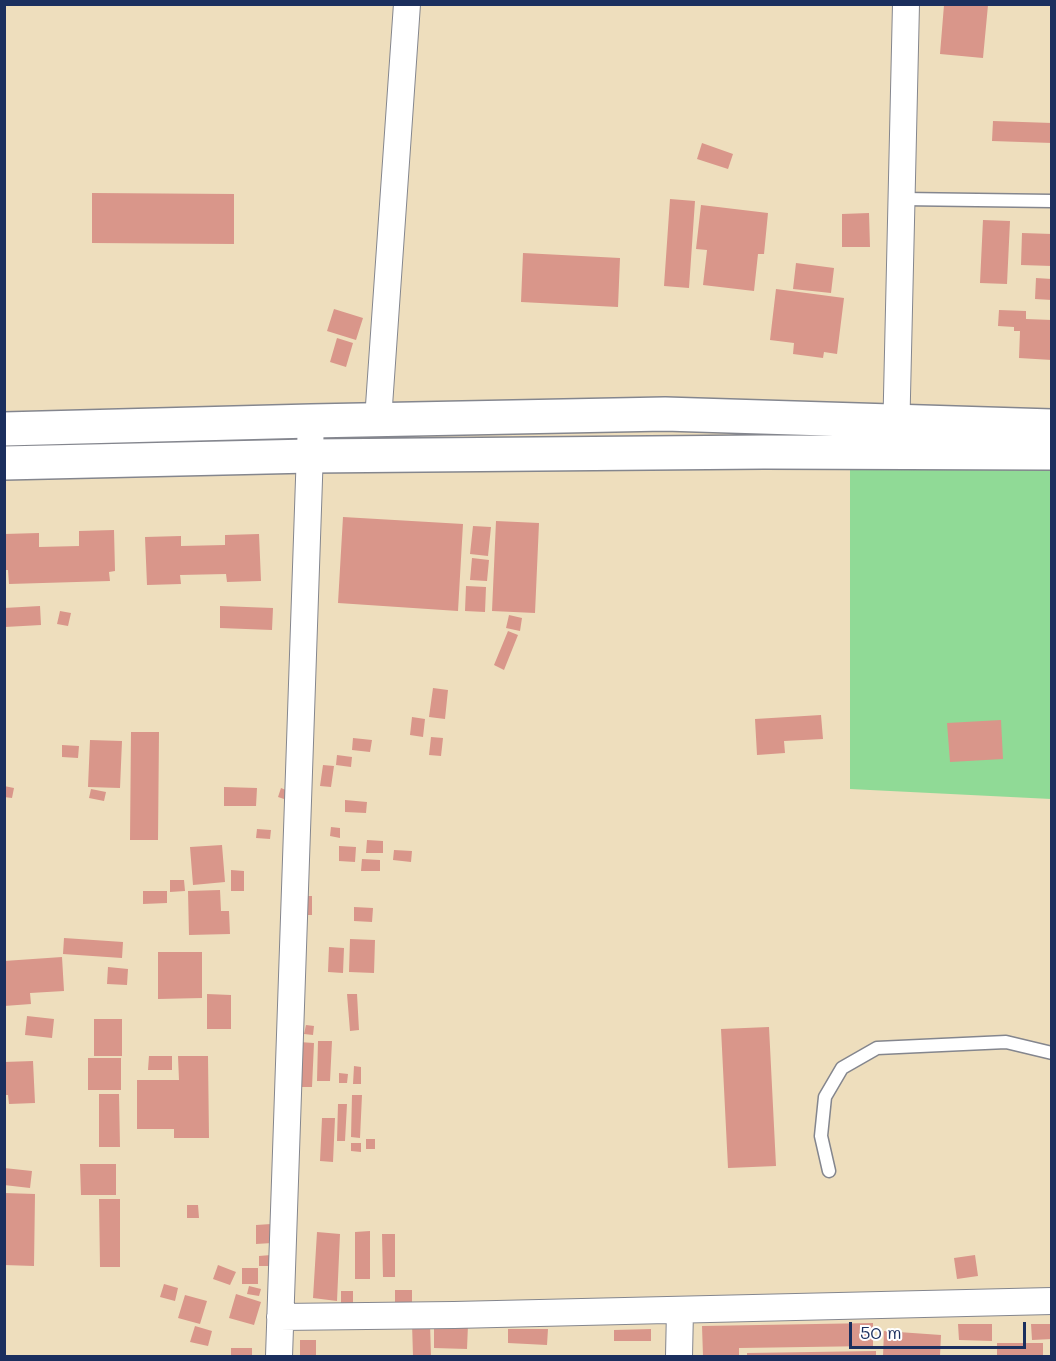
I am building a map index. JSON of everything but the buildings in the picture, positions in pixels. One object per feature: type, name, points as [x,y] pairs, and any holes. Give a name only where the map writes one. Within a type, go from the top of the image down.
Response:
[{"type":"main road","points":[[4,429],[311,420],[665,414],[1052,426]]},
{"type":"main road","points":[[4,464],[310,456],[1052,453]]},
{"type":"street","points":[[378,420],[407,4]]},
{"type":"street","points":[[895,452],[906,4]]},
{"type":"street","points":[[279,1356],[311,420]]},
{"type":"street","points":[[280,1317],[1052,1301]]},
{"type":"street","points":[[679,1356],[680,1310]]},
{"type":"lane","points":[[902,199],[1052,201]]},
{"type":"lane","points":[[829,1171],[821,1137],[825,1097],[842,1068],[877,1048],[1006,1042],[1052,1053]]},
{"type":"green space","points":[[850,455],[1051,457],[1051,799],[850,789]]}]
